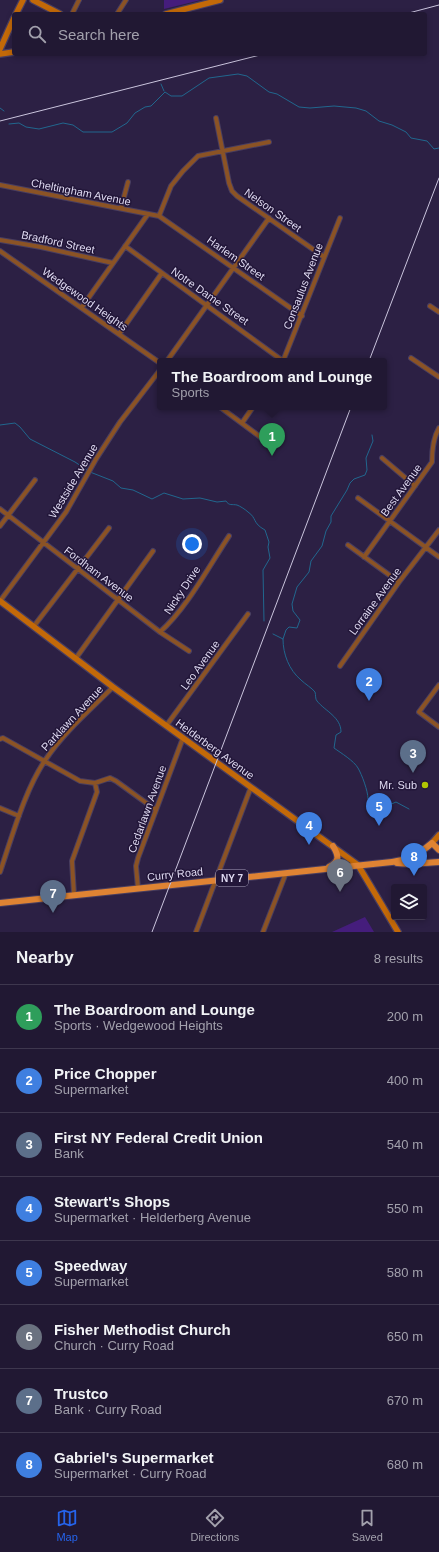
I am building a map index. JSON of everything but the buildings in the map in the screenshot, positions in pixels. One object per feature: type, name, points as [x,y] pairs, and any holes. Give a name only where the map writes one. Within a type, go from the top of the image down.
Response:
[{"type":"main road","name":"Curry Road","points":[[0,903],[392,862],[411,858],[425,850],[432,843]]},
{"type":"main road","points":[[432,843],[439,850]]},
{"type":"main road","points":[[328,868],[335,864],[338,858],[333,846]]},
{"type":"main road","name":"NY 7","points":[[392,862],[410,864],[439,862]]},
{"type":"street","points":[[17,12],[23,0]]},
{"type":"street","points":[[33,0],[56,12]]},
{"type":"street","points":[[73,12],[79,0]]},
{"type":"street","points":[[118,12],[126,0]]},
{"type":"street","points":[[174,12],[220,0]]},
{"type":"street","points":[[0,48],[12,22]]},
{"type":"street","points":[[0,54],[12,52]]},
{"type":"street","points":[[216,118],[223,152]]},
{"type":"street","points":[[159,216],[169,191],[182,171],[198,156],[269,142]]},
{"type":"street","name":"Nelson Street","points":[[223,152],[229,184],[232,191],[324,257]]},
{"type":"street","points":[[121,208],[128,182]]},
{"type":"street","name":"Cheltingham Avenue","points":[[0,185],[159,216]]},
{"type":"street","points":[[82,307],[148,214]]},
{"type":"street","name":"Harlem Street","points":[[159,216],[302,316]]},
{"type":"street","points":[[169,358],[269,218]]},
{"type":"street","name":"Consaulus Avenue","points":[[284,358],[340,218]]},
{"type":"street","name":"Bradford Street","points":[[0,240],[41,247],[113,263]]},
{"type":"street","name":"Notre Dame Street","points":[[125,246],[279,358]]},
{"type":"street","name":"Wedgewood Heights","points":[[0,251],[157,361]]},
{"type":"street","points":[[119,334],[162,273]]},
{"type":"street","points":[[430,306],[439,312]]},
{"type":"street","points":[[411,358],[439,377]]},
{"type":"street","name":"Westside Avenue","points":[[0,609],[1,602],[66,512],[90,469],[120,422],[157,374]]},
{"type":"street","points":[[224,410],[271,445]]},
{"type":"street","points":[[242,423],[251,410]]},
{"type":"street","name":"Best Avenue","points":[[364,556],[432,462],[433,447],[436,433],[439,428]]},
{"type":"street","points":[[382,458],[415,486]]},
{"type":"street","points":[[0,526],[36,480]]},
{"type":"street","points":[[358,498],[439,557]]},
{"type":"street","name":"Fordham Avenue","points":[[0,509],[160,632],[188,651]]},
{"type":"street","points":[[34,626],[109,528]]},
{"type":"street","name":"Lorraine Avenue","points":[[340,666],[399,582],[439,530]]},
{"type":"street","name":"Nicky Drive","points":[[160,632],[170,623],[189,597],[229,536]]},
{"type":"street","points":[[348,545],[399,582]]},
{"type":"street","points":[[76,658],[153,551]]},
{"type":"street","name":"Helderberg Avenue","points":[[1,602],[113,687],[358,865],[398,932]]},
{"type":"street","name":"Leo Avenue","points":[[166,726],[248,614]]},
{"type":"street","points":[[439,685],[419,712],[439,727]]},
{"type":"street","name":"Parklawn Avenue","points":[[0,872],[19,816],[32,784],[45,760],[57,743],[113,687]]},
{"type":"street","points":[[0,738],[4,738],[80,780],[95,783],[110,778],[156,810]]},
{"type":"street","name":"Cedarlawn Avenue","points":[[138,888],[136,866],[138,858],[183,738]]},
{"type":"street","points":[[74,895],[72,861],[97,792],[95,783]]},
{"type":"street","points":[[196,932],[251,787]]},
{"type":"street","points":[[0,808],[19,816]]},
{"type":"street","points":[[432,843],[439,835]]},
{"type":"street","points":[[263,932],[286,873]]},
{"type":"shaded area","points":[[164,0],[201,0],[164,9]]},
{"type":"shaded area","points":[[365,917],[374,932],[332,932]]},
{"type":"waterway","points":[[9,124],[19,123],[26,127],[39,129],[63,123],[73,125],[83,132],[112,132],[127,123],[135,113],[145,107],[151,106],[165,92],[171,96],[182,96],[209,78],[238,74],[247,76],[269,92],[277,94],[299,107],[310,108],[334,106],[356,108],[366,111],[379,121],[392,125],[406,132],[411,138],[427,141],[434,149],[439,148]]},
{"type":"waterway","points":[[161,84],[164,91]]},
{"type":"waterway","points":[[0,108],[4,111]]},
{"type":"waterway","points":[[0,425],[15,423],[30,439],[75,462],[87,470]]},
{"type":"waterway","points":[[283,639],[286,630],[289,627],[297,628],[300,620],[293,611],[292,604],[297,587],[309,572],[311,561],[322,546],[326,531],[331,522],[331,516],[350,483],[354,479],[365,475],[367,470],[366,458],[373,441],[372,435]]},
{"type":"waterway","points":[[90,472],[113,481],[121,488],[133,490],[152,499],[164,493],[183,499],[200,498],[217,502],[226,501],[229,504],[240,506],[251,514],[256,523],[265,530],[269,542],[268,547],[270,558],[263,570],[264,621]]},
{"type":"waterway","points":[[273,634],[283,639],[284,650],[290,667],[301,680],[314,690],[316,699],[320,705],[336,718],[341,732],[336,735],[334,748],[356,765],[364,783],[368,799],[377,806],[387,806],[396,802],[409,809]]},
{"type":"railway","points":[[413,12],[439,5]]},
{"type":"railway","points":[[0,121],[256,56]]},
{"type":"railway","points":[[370,358],[439,178]]},
{"type":"railway","points":[[152,932],[350,410]]},
{"type":"place","name":"The Boardroom and Lounge","points":[[272,456]]},
{"type":"place","name":"Price Chopper","points":[[369,701]]},
{"type":"place","name":"First NY Federal Credit Union","points":[[413,773]]},
{"type":"place","name":"Mr. Sub","points":[[425,785]]},
{"type":"place","name":"Speedway","points":[[379,826]]},
{"type":"place","name":"Stewart's Shops","points":[[309,845]]},
{"type":"place","name":"Gabriel's Supermarket","points":[[414,876]]},
{"type":"place","name":"Fisher Methodist Church","points":[[340,892]]},
{"type":"place","name":"Trustco","points":[[53,913]]}]
